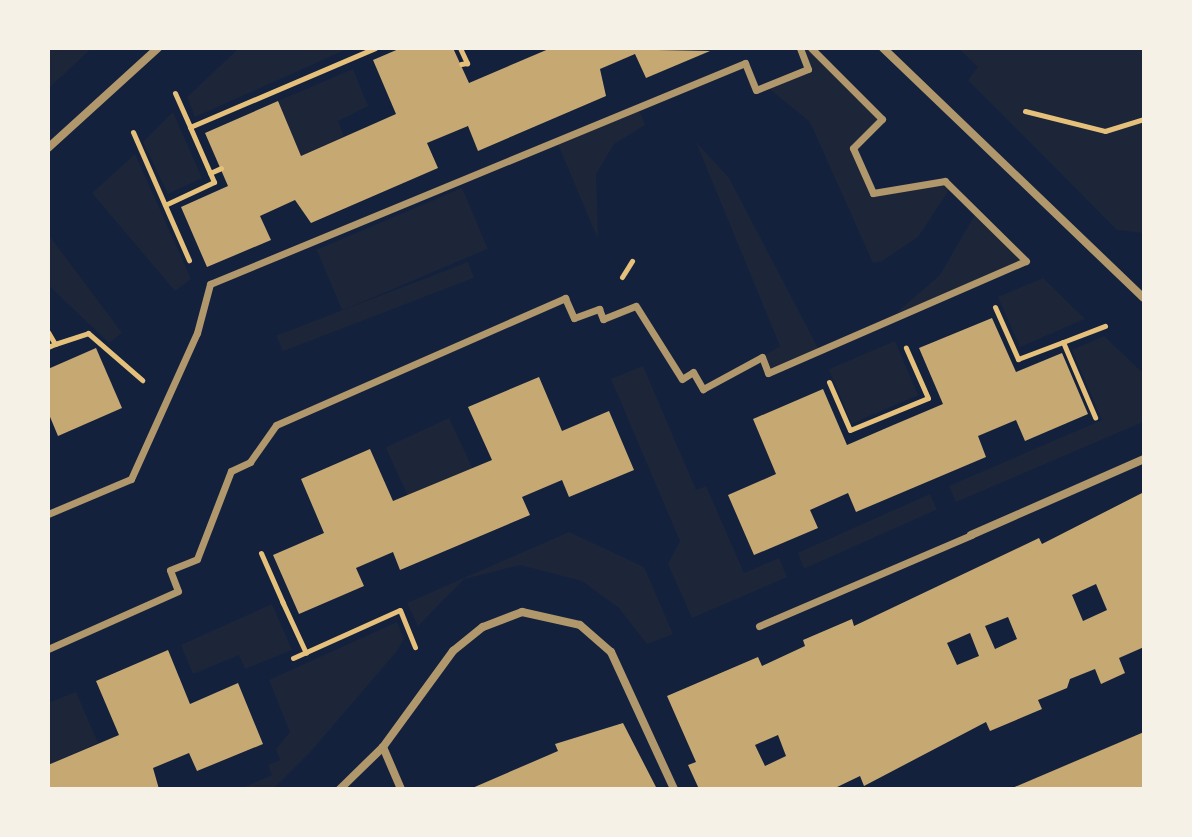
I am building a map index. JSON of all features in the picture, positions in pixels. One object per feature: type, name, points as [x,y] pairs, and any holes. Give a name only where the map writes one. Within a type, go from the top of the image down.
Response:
[{"type":"street","points":[[48,148],[158,48]]},
{"type":"street","points":[[48,514],[131,479],[197,333],[210,284],[745,63],[756,90],[808,69],[800,48]]},
{"type":"street","points":[[48,649],[178,591],[170,570],[197,559],[231,471],[250,462],[276,425],[565,298],[574,318],[599,309],[603,319],[636,306],[682,379],[693,372],[703,389],[762,357],[768,373],[1026,261],[945,181],[873,193],[853,148],[882,119],[811,48]]},
{"type":"street","points":[[883,48],[1144,298]]},
{"type":"street","points":[[759,626],[1144,459]]},
{"type":"street","points":[[340,789],[383,747],[453,651],[483,627],[522,612],[580,625],[611,652],[674,789]]},
{"type":"street","points":[[383,747],[401,789]]},
{"type":"path","points":[[190,127],[375,48]]},
{"type":"path","points":[[460,48],[467,63],[461,64]]},
{"type":"path","points":[[167,204],[214,182],[175,93]]},
{"type":"path","points":[[1025,111],[1105,131],[1144,119]]},
{"type":"path","points":[[133,132],[167,204],[192,269]]},
{"type":"path","points":[[210,173],[221,168]]},
{"type":"path","points":[[620,280],[632,261]]},
{"type":"path","points":[[987,290],[1018,359],[1105,326]]},
{"type":"path","points":[[822,367],[850,430],[928,398],[898,331]]},
{"type":"path","points":[[48,332],[55,344]]},
{"type":"path","points":[[48,347],[88,333],[112,355]]},
{"type":"path","points":[[1063,342],[1095,417]]},
{"type":"path","points":[[1005,348],[1013,346]]},
{"type":"path","points":[[839,425],[847,421]]},
{"type":"path","points":[[261,553],[306,653]]},
{"type":"path","points":[[293,658],[400,610],[415,647]]},
{"type":"shaded area","points":[[48,48],[92,48],[48,89]]},
{"type":"shaded area","points":[[239,48],[345,50],[195,117],[187,97]]},
{"type":"shaded area","points":[[800,48],[811,48],[882,119],[853,148],[872,193],[945,181],[951,187],[918,237],[882,261],[873,263],[810,122],[766,86],[808,69]]},
{"type":"shaded area","points":[[958,48],[1144,48],[1144,233],[1117,230],[968,80],[978,67]]},
{"type":"shaded area","points":[[353,69],[368,106],[338,121],[344,136],[301,156],[278,101]]},
{"type":"shaded area","points":[[638,107],[645,125],[614,144],[596,174],[598,239],[557,142]]},
{"type":"shaded area","points":[[173,112],[202,178],[168,194],[143,142]]},
{"type":"shaded area","points":[[696,142],[729,178],[819,350],[768,373],[762,357],[780,346]]},
{"type":"shaded area","points":[[135,154],[191,279],[175,291],[92,193]]},
{"type":"shaded area","points":[[462,188],[488,249],[342,310],[317,250]]},
{"type":"shaded area","points":[[976,213],[1026,261],[895,314],[940,275]]},
{"type":"shaded area","points":[[48,234],[122,333],[109,343],[48,285]]},
{"type":"shaded area","points":[[468,262],[474,278],[283,351],[277,335]]},
{"type":"shaded area","points":[[1043,278],[1085,319],[1020,347],[998,297]]},
{"type":"shaded area","points":[[1104,336],[1144,374],[1143,422],[956,502],[949,486],[1102,420],[1072,350]]},
{"type":"shaded area","points":[[895,341],[918,395],[852,423],[829,369]]},
{"type":"shaded area","points":[[643,366],[696,490],[706,486],[744,573],[779,558],[787,577],[692,618],[668,564],[680,541],[611,379]]},
{"type":"shaded area","points":[[449,418],[472,468],[409,497],[386,448]]},
{"type":"shaded area","points":[[930,494],[937,510],[804,569],[798,553]]},
{"type":"shaded area","points":[[569,532],[644,567],[673,634],[647,644],[619,608],[582,581],[520,565],[464,579],[418,626],[407,603]]},
{"type":"shaded area","points":[[272,604],[292,650],[245,669],[239,655],[193,674],[181,645]]},
{"type":"shaded area","points":[[397,622],[404,639],[397,651],[312,750],[273,789],[240,789],[272,775],[268,765],[280,760],[276,749],[290,732],[269,680]]},
{"type":"shaded area","points":[[76,692],[98,743],[48,765],[48,703]]},
{"type":"building","points":[[401,48],[453,48],[469,83],[551,48],[710,51],[646,78],[635,54],[600,69],[606,96],[478,151],[468,126],[427,143],[438,168],[311,223],[295,200],[260,216],[271,240],[207,267],[181,207],[228,186],[205,133],[278,101],[301,156],[396,114],[373,60]]},
{"type":"building","points":[[992,318],[1016,372],[1062,353],[1088,414],[1025,441],[1016,420],[978,436],[986,457],[856,512],[848,493],[810,510],[818,528],[754,555],[728,495],[776,474],[753,419],[823,389],[847,445],[943,404],[919,348]]},
{"type":"building","points":[[96,348],[122,408],[58,436],[48,412],[48,369]]},
{"type":"building","points":[[539,377],[562,431],[609,411],[634,470],[569,497],[562,480],[522,497],[530,515],[400,570],[393,552],[356,568],[364,586],[299,614],[273,555],[324,533],[301,479],[370,449],[393,501],[492,460],[468,407]]},
{"type":"building","points":[[1144,492],[1144,647],[1119,658],[1125,673],[1101,684],[1095,669],[1070,679],[1067,688],[1038,700],[1042,709],[990,731],[986,722],[864,786],[860,776],[833,789],[699,789],[688,765],[696,762],[667,696],[758,657],[762,666],[805,646],[803,640],[852,619],[854,626],[1039,538],[1042,544]],"holes":[[[1096,584],[1107,610],[1083,621],[1072,595]],[[1008,617],[1017,639],[995,649],[985,626]],[[970,633],[979,656],[957,665],[947,643]],[[778,735],[786,756],[765,766],[755,745]]]},
{"type":"building","points":[[168,650],[190,704],[238,683],[263,744],[197,771],[189,753],[153,768],[159,789],[48,789],[48,765],[119,735],[96,681]]},
{"type":"building","points":[[623,723],[657,789],[470,789],[558,751],[555,744]]},
{"type":"building","points":[[1144,732],[1144,789],[1010,789]]}]
